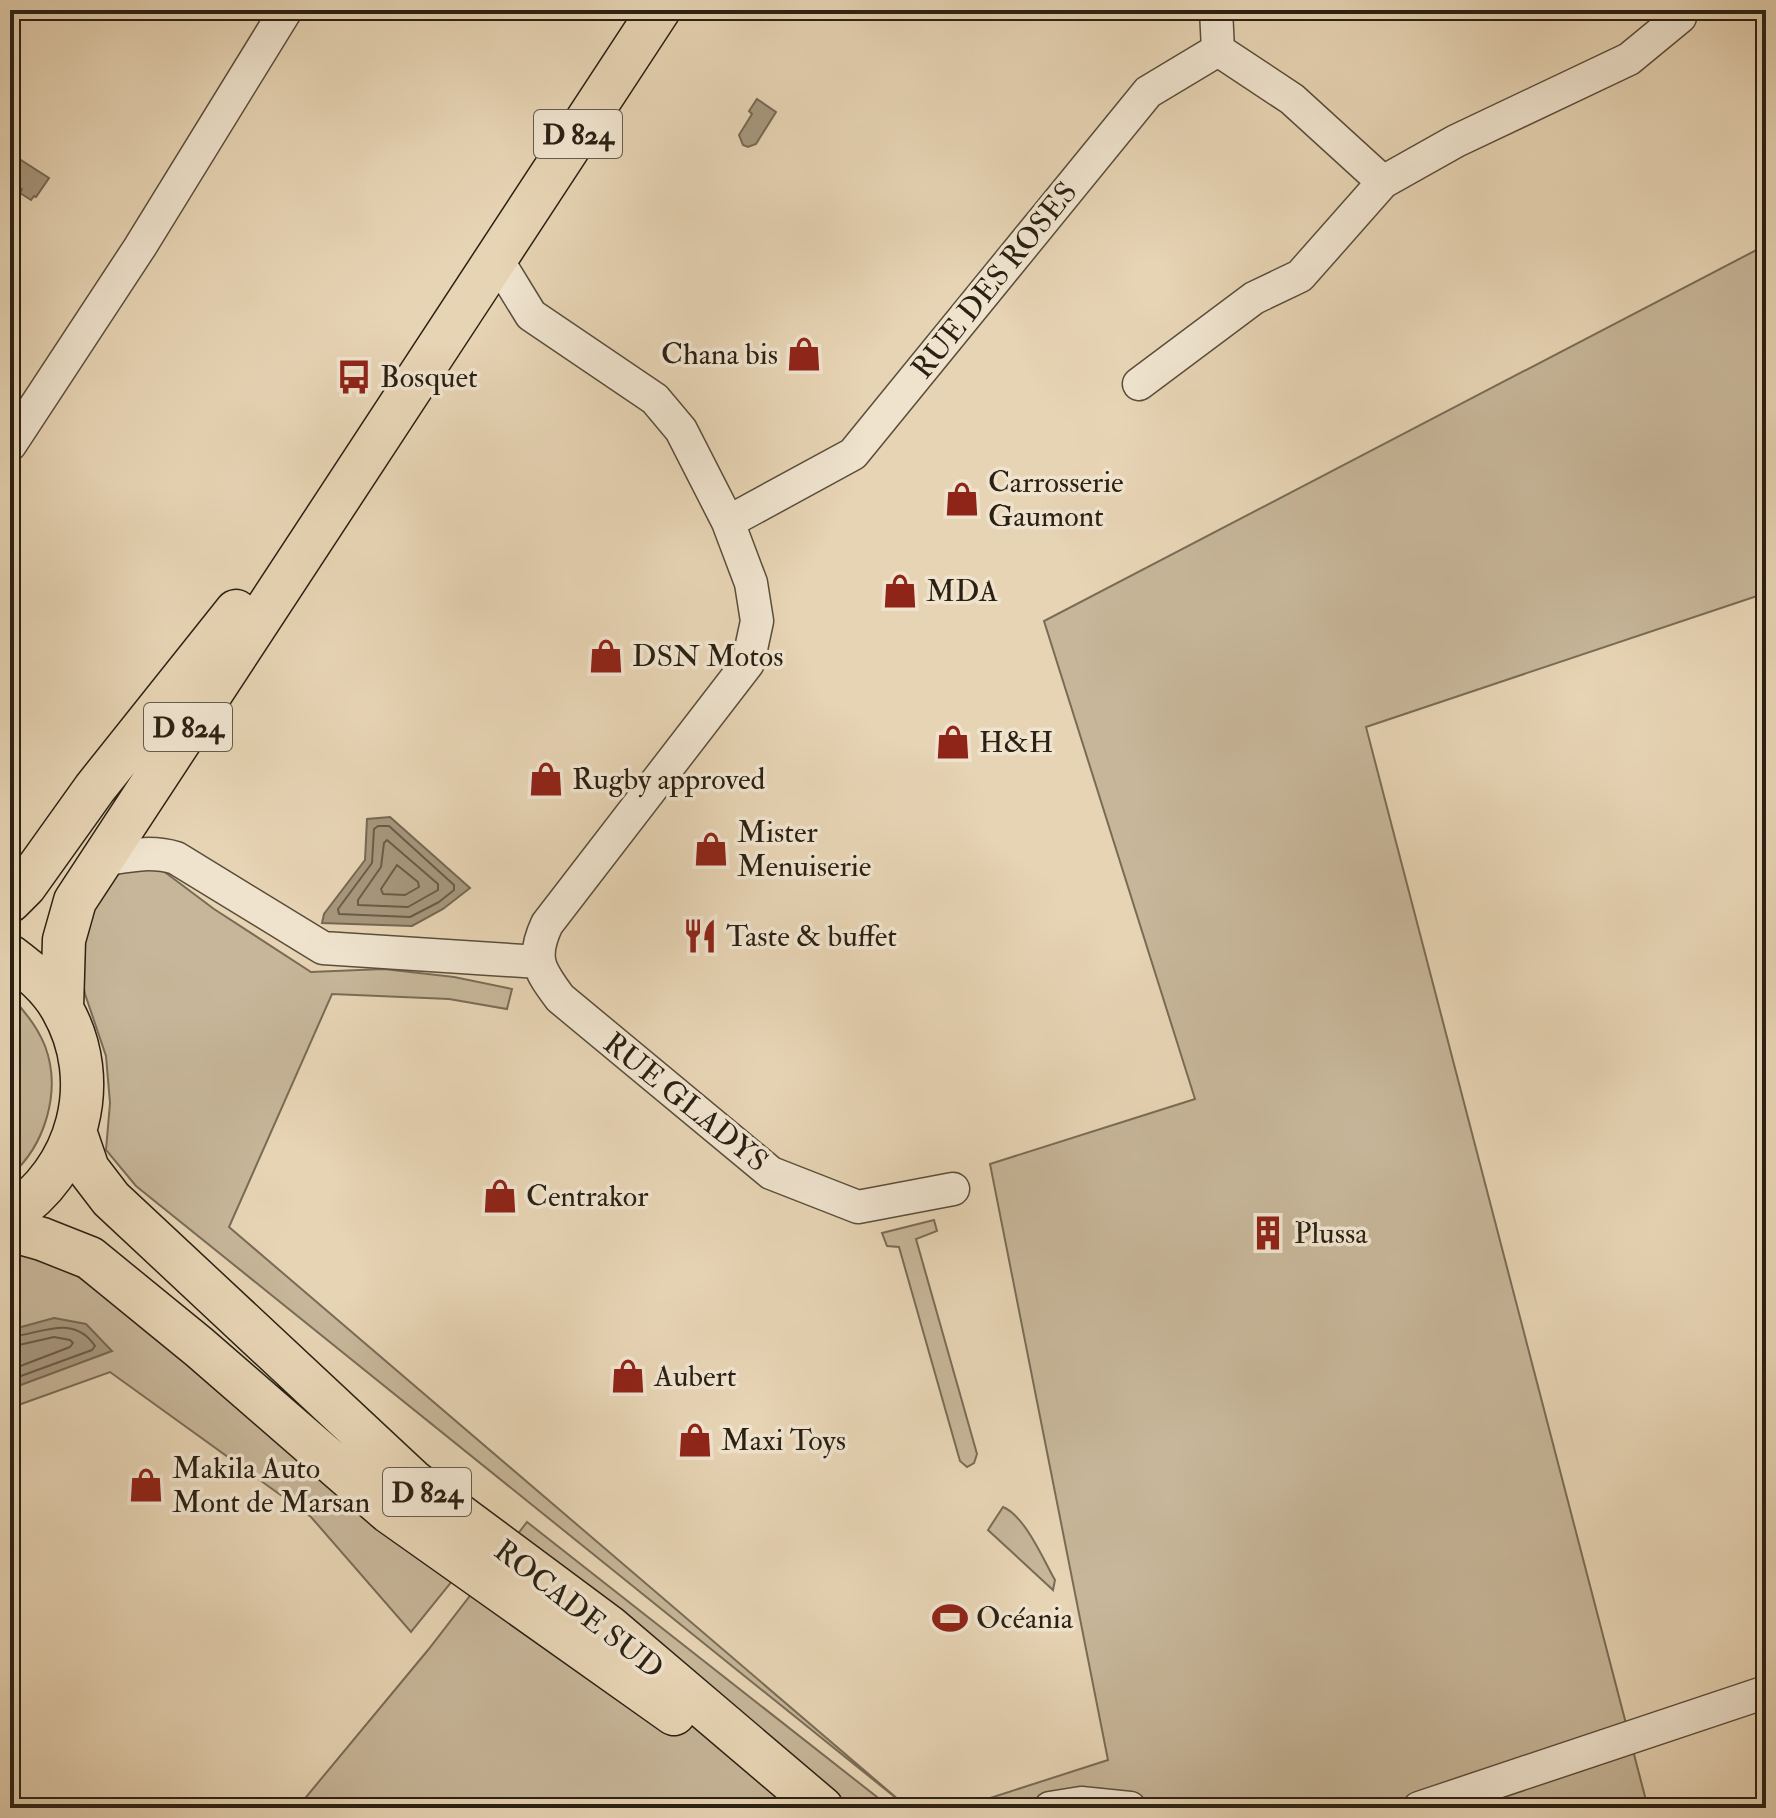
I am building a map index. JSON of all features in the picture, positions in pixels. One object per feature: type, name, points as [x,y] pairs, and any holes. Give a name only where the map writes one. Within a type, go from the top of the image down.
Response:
[{"type":"main road","name":"D 824","points":[[62,1008],[64,940],[75,901],[659,10]]},
{"type":"main road","name":"D 824","points":[[10,901],[25,886],[95,788],[224,625],[361,463]]},
{"type":"main road","points":[[10,956],[37,976],[62,1008],[79,1048],[83,1091],[76,1134],[57,1172],[29,1203],[10,1215]]},
{"type":"main road","name":"ROCADE SUD","points":[[76,1134],[88,1169],[111,1199],[413,1481],[608,1626],[822,1808]]},
{"type":"main road","name":"ROCADE SUD","points":[[10,1230],[90,1258],[199,1347],[389,1512],[811,1808]]},
{"type":"street","points":[[10,445],[140,247],[286,10]]},
{"type":"street","points":[[1216,10],[1218,50],[1292,99],[1383,182]]},
{"type":"street","points":[[1139,384],[1254,298],[1300,276],[1383,182],[1456,141],[1629,59],[1680,17]]},
{"type":"street","name":"RUE DES ROSES","points":[[728,522],[853,454],[1148,92],[1218,50]]},
{"type":"street","points":[[101,860],[141,853],[159,853],[176,858],[323,948],[539,962],[538,943],[547,924],[748,663],[757,621],[751,583],[728,522],[681,430],[655,399],[531,315],[496,258]]},
{"type":"street","name":"RUE GLADYS","points":[[539,962],[546,980],[560,998],[771,1173],[858,1207],[953,1189]]},
{"type":"street","points":[[1419,1808],[1766,1692]]},
{"type":"street","points":[[1050,1808],[1081,1803],[1130,1808]]},
{"type":"shaded area","points":[[1766,245],[1766,593],[1366,727],[1648,1808],[959,1808],[1108,1760],[990,1164],[1195,1099],[1044,621]]},
{"type":"shaded area","points":[[120,868],[162,870],[214,909],[311,972],[384,969],[454,977],[512,989],[507,1009],[449,999],[332,994],[229,1227],[906,1806],[136,1186],[106,1150],[110,1103],[106,1056],[85,994],[76,944],[96,888]]},
{"type":"shaded area","points":[[10,996],[42,1039],[52,1081],[51,1099],[41,1134],[22,1164],[10,1176]]},
{"type":"shaded area","points":[[934,1220],[937,1231],[916,1239],[977,1454],[974,1463],[967,1467],[960,1461],[899,1247],[887,1246],[882,1233]]},
{"type":"shaded area","points":[[10,1247],[76,1275],[123,1309],[453,1580],[411,1632],[311,1517],[110,1372],[10,1408]]},
{"type":"shaded area","points":[[1003,1507],[1019,1519],[1033,1539],[1055,1580],[1053,1590],[988,1530]]},
{"type":"shaded area","points":[[527,1522],[891,1808],[297,1808],[428,1650]]},
{"type":"water","points":[[757,99],[776,112],[756,144],[748,147],[743,145],[739,135]]},
{"type":"water","points":[[10,153],[49,178],[31,200],[10,181]]},
{"type":"water","points":[[390,817],[470,888],[443,909],[412,926],[322,923],[324,914],[365,860],[367,819]]},
{"type":"water","points":[[54,1318],[86,1324],[112,1351],[10,1389],[10,1330]]},
{"type":"place","name":"Chana bis","points":[[804,354]]},
{"type":"place","name":"Bosquet","points":[[354,377]]},
{"type":"place","name":"Carrosserie Gaumont","points":[[962,499]]},
{"type":"place","name":"MDA","points":[[900,591]]},
{"type":"place","name":"DSN Motos","points":[[606,656]]},
{"type":"place","name":"H&H","points":[[953,742]]},
{"type":"place","name":"Rugby approved","points":[[546,779]]},
{"type":"place","name":"Mister Menuiserie","points":[[711,849]]},
{"type":"place","name":"Taste & buffet","points":[[700,936]]},
{"type":"place","name":"Centrakor","points":[[500,1196]]},
{"type":"place","name":"Plussa","points":[[1268,1233]]},
{"type":"place","name":"Aubert","points":[[628,1376]]},
{"type":"place","name":"Maxi Toys","points":[[695,1440]]},
{"type":"place","name":"Makila Auto Mont de Marsan","points":[[146,1485]]},
{"type":"place","name":"Océania","points":[[950,1618]]}]
